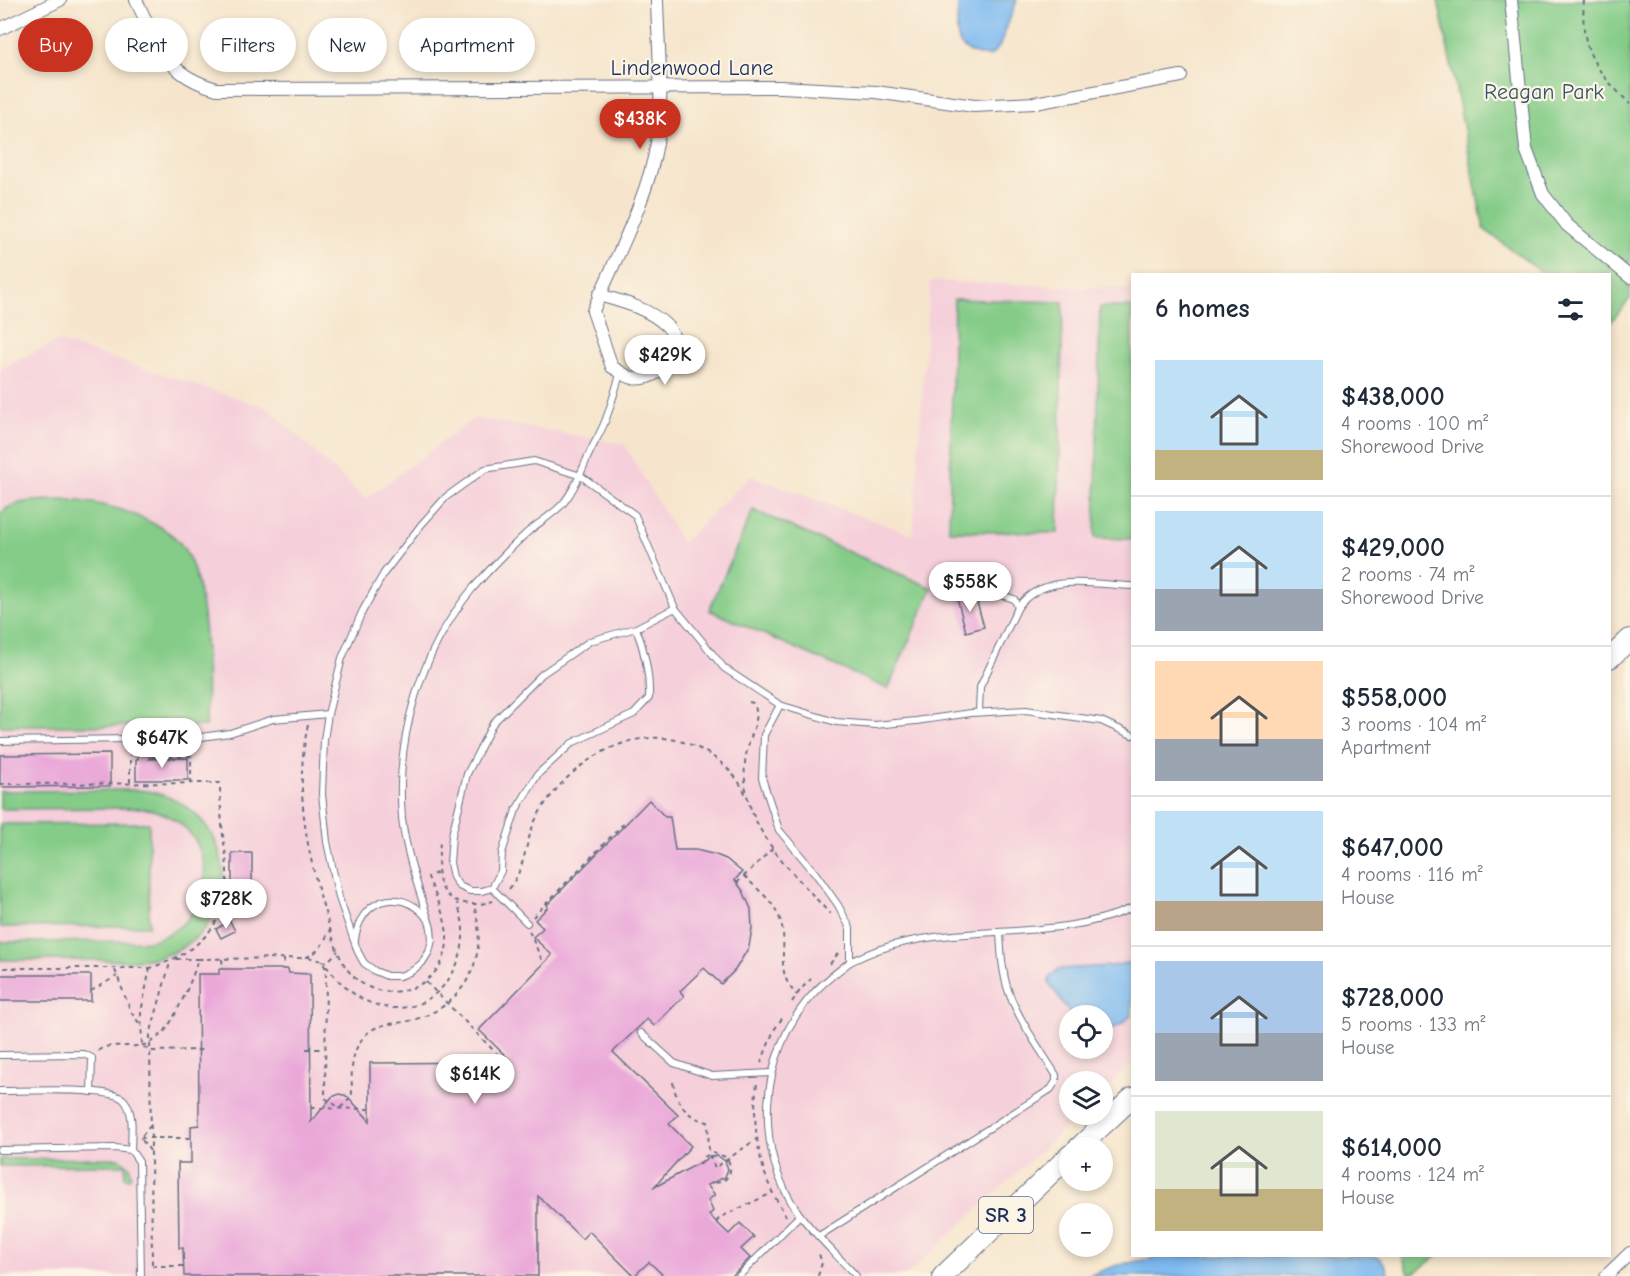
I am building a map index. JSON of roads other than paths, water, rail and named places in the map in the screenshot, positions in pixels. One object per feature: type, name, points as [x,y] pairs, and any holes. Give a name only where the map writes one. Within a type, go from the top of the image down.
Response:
[{"type":"main road","points":[[1611,657],[1630,639]]},
{"type":"main road","points":[[1090,1137],[1131,1099]]},
{"type":"main road","name":"SR 3","points":[[944,1276],[1059,1166]]},
{"type":"street","points":[[0,29],[60,0]]},
{"type":"street","name":"Lindenwood Lane","points":[[136,0],[161,52],[170,64],[184,76],[217,89],[822,88],[876,92],[956,105],[1007,106],[1035,103],[1181,76]]},
{"type":"street","points":[[599,295],[635,305],[652,314],[669,328],[673,341],[672,354],[664,368],[654,376],[633,378],[612,367],[592,311],[651,168],[659,118],[657,0]]},
{"type":"street","points":[[1511,0],[1527,148],[1543,194],[1567,225],[1630,277]]},
{"type":"street","points":[[1606,1276],[1630,1253]]},
{"type":"lane","points":[[621,372],[605,420],[581,476],[564,503],[527,532],[472,590],[447,625],[426,665],[413,700],[404,754],[402,816],[406,842],[431,928],[432,940],[429,952],[422,963],[412,971],[400,976],[387,976],[375,971],[364,963],[358,952],[339,898],[327,842],[322,794],[324,740],[328,714],[342,658],[362,612],[384,573],[446,497],[485,469],[534,461],[581,476],[635,515],[675,608],[724,668],[780,705],[836,722],[875,725],[979,712],[1026,710],[1101,721],[1131,735]]},
{"type":"lane","points":[[979,712],[980,687],[1018,607],[1026,596],[1037,590],[1059,584],[1087,582],[1131,586]]},
{"type":"lane","points":[[962,590],[979,589],[992,592],[1014,599],[1018,607]]},
{"type":"lane","points":[[636,628],[650,676],[649,698],[634,714],[572,743],[538,774],[516,810],[502,854],[501,871],[492,888],[470,891],[459,886],[453,877],[450,863],[452,835],[467,774],[493,723],[542,674],[590,641],[636,628],[675,608]]},
{"type":"lane","points":[[780,705],[764,735],[762,778],[778,830],[816,874],[838,905],[850,928],[850,962]]},
{"type":"lane","points":[[0,741],[214,736],[273,720],[328,714]]},
{"type":"lane","points":[[492,888],[526,923]]},
{"type":"lane","points":[[358,952],[355,940],[359,921],[370,907],[381,901],[394,899],[411,904],[425,916],[431,928]]},
{"type":"lane","points":[[856,1276],[800,1215],[781,1180],[772,1152],[767,1101],[772,1073],[784,1040],[796,1017],[812,995],[850,962],[875,950],[905,942],[1074,924],[1102,919],[1131,908]]},
{"type":"lane","points":[[819,1236],[1054,1085],[1056,1075],[1015,1007],[1009,990],[1004,972],[1000,932]]},
{"type":"lane","points":[[641,1033],[674,1063],[712,1076],[772,1073]]},
{"type":"lane","points":[[0,1055],[84,1054],[92,1058],[91,1092]]},
{"type":"lane","points":[[0,1091],[111,1093],[123,1099],[130,1110],[131,1150],[140,1162],[141,1276]]},
{"type":"lane","points":[[0,1150],[115,1148],[131,1150]]},
{"type":"lane","points":[[739,1276],[800,1215]]},
{"type":"water","points":[[958,0],[1017,0],[999,47],[990,56],[977,54],[961,45],[957,31]]},
{"type":"water","points":[[1131,962],[1131,1015],[1113,1029],[1113,1005],[1064,1005],[1049,983],[1049,978],[1058,969],[1112,966]]},
{"type":"water","points":[[1160,1257],[1377,1257],[1385,1265],[1388,1276],[1088,1276],[1118,1265]]},
{"type":"park label","name":"Reagan Park","points":[[1544,91]]}]
